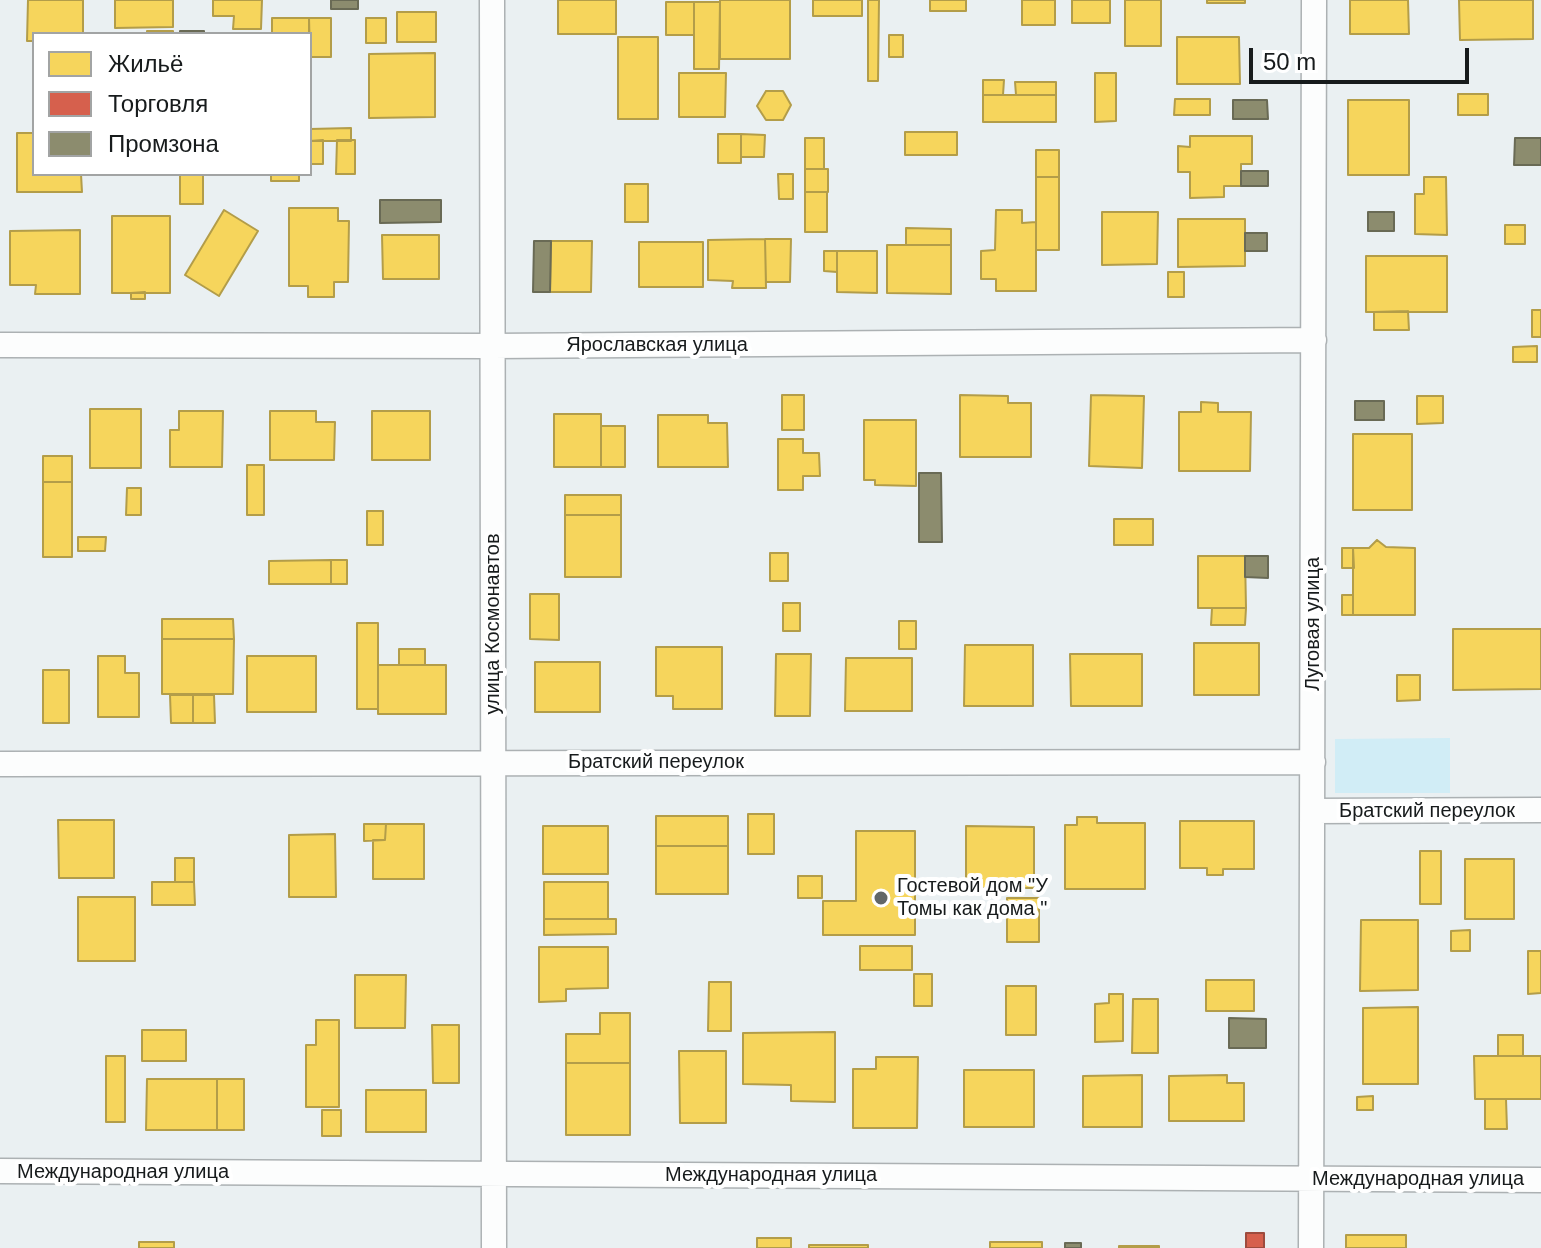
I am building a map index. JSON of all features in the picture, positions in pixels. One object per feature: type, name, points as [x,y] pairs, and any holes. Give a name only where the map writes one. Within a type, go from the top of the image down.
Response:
[{"type":"street","name":"улица Космонавтов","points":[[492,0],[494,1248]]},
{"type":"street","name":"Луговая улица","points":[[1311,1248],[1314,0]]},
{"type":"street","name":"Ярославская улица","points":[[0,345],[493,346],[1314,340]]},
{"type":"street","name":"Братский переулок","points":[[0,764],[1313,762]]},
{"type":"street","name":"Братский переулок","points":[[1313,811],[1541,810]]},
{"type":"street","name":"Международная улица","points":[[0,1171],[1541,1180]]},
{"type":"shaded area","points":[[1450,738],[1450,793],[1335,793],[1335,739]]},
{"type":"building: Жильё","points":[[28,0],[83,0],[83,32],[32,32],[32,41],[27,41]]},
{"type":"building: Жильё","points":[[115,0],[173,0],[173,27],[115,28]]},
{"type":"building: Жильё","points":[[213,0],[262,0],[261,29],[233,29],[234,16],[213,16]]},
{"type":"building: Жильё","points":[[558,0],[616,0],[616,34],[558,34]]},
{"type":"building: Жильё","points":[[720,0],[790,0],[790,59],[720,59]]},
{"type":"building: Жильё","points":[[813,0],[862,0],[862,16],[813,16]]},
{"type":"building: Жильё","points":[[868,0],[879,0],[878,81],[868,81]]},
{"type":"building: Жильё","points":[[930,0],[966,0],[966,11],[930,11]]},
{"type":"building: Жильё","points":[[1022,0],[1055,0],[1055,25],[1022,25]]},
{"type":"building: Жильё","points":[[1072,0],[1110,0],[1110,23],[1072,23]]},
{"type":"building: Жильё","points":[[1125,0],[1161,0],[1161,46],[1125,46]]},
{"type":"building: Жильё","points":[[1207,0],[1245,0],[1245,3],[1207,3]]},
{"type":"building: Жильё","points":[[1350,0],[1408,0],[1409,34],[1350,34]]},
{"type":"building: Жильё","points":[[1459,0],[1533,0],[1533,39],[1460,40]]},
{"type":"building: Жильё","points":[[666,2],[694,2],[694,35],[666,35]]},
{"type":"building: Жильё","points":[[694,2],[720,2],[719,69],[694,69]]},
{"type":"building: Жильё","points":[[397,12],[436,12],[436,42],[397,42]]},
{"type":"building: Жильё","points":[[272,18],[309,18],[309,32],[272,32]]},
{"type":"building: Жильё","points":[[309,18],[331,18],[331,57],[312,57],[312,32],[309,32]]},
{"type":"building: Жильё","points":[[366,18],[386,18],[386,43],[366,43]]},
{"type":"building: Жильё","points":[[889,35],[903,35],[903,57],[889,57]]},
{"type":"building: Жильё","points":[[618,37],[658,37],[658,119],[618,119]]},
{"type":"building: Жильё","points":[[1177,37],[1239,37],[1240,84],[1177,84]]},
{"type":"building: Жильё","points":[[435,53],[435,117],[369,118],[369,54]]},
{"type":"building: Жильё","points":[[679,73],[726,73],[725,117],[679,117]]},
{"type":"building: Жильё","points":[[1095,73],[1116,73],[1116,121],[1095,122]]},
{"type":"building: Жильё","points":[[983,80],[1004,80],[1003,95],[983,95]]},
{"type":"building: Жильё","points":[[1015,82],[1056,82],[1056,95],[1016,95]]},
{"type":"building: Жильё","points":[[766,91],[783,91],[791,105],[783,120],[766,120],[757,106]]},
{"type":"building: Жильё","points":[[1458,94],[1488,94],[1488,115],[1458,115]]},
{"type":"building: Жильё","points":[[983,95],[1056,95],[1056,122],[983,122]]},
{"type":"building: Жильё","points":[[1175,99],[1210,99],[1210,115],[1174,115]]},
{"type":"building: Жильё","points":[[1348,100],[1409,100],[1409,175],[1348,175]]},
{"type":"building: Жильё","points":[[351,128],[351,141],[312,141],[312,129]]},
{"type":"building: Жильё","points":[[905,132],[957,132],[957,155],[905,155]]},
{"type":"building: Жильё","points":[[17,133],[32,133],[32,176],[81,176],[82,192],[17,192]]},
{"type":"building: Жильё","points":[[718,134],[741,134],[741,163],[718,163]]},
{"type":"building: Жильё","points":[[741,134],[765,135],[764,157],[741,157]]},
{"type":"building: Жильё","points":[[1190,136],[1252,136],[1252,164],[1241,164],[1241,186],[1224,186],[1224,197],[1190,198],[1190,172],[1178,172],[1178,146],[1190,147]]},
{"type":"building: Жильё","points":[[805,138],[824,138],[824,169],[805,169]]},
{"type":"building: Жильё","points":[[323,140],[323,164],[312,164],[312,141]]},
{"type":"building: Жильё","points":[[337,140],[355,140],[355,174],[336,174]]},
{"type":"building: Жильё","points":[[1036,150],[1059,150],[1059,177],[1036,177]]},
{"type":"building: Жильё","points":[[805,169],[828,169],[828,192],[805,192]]},
{"type":"building: Жильё","points":[[778,174],[793,174],[793,199],[779,199]]},
{"type":"building: Жильё","points":[[180,176],[203,176],[203,204],[180,204]]},
{"type":"building: Жильё","points":[[271,176],[299,176],[299,181],[271,181]]},
{"type":"building: Жильё","points":[[1036,177],[1059,177],[1059,250],[1036,250]]},
{"type":"building: Жильё","points":[[1424,177],[1446,177],[1447,235],[1415,234],[1415,194],[1424,194]]},
{"type":"building: Жильё","points":[[625,184],[648,184],[648,222],[625,222]]},
{"type":"building: Жильё","points":[[805,192],[827,192],[827,232],[805,232]]},
{"type":"building: Жильё","points":[[289,208],[338,208],[338,221],[349,221],[348,282],[334,282],[334,297],[308,297],[308,286],[289,286]]},
{"type":"building: Жильё","points":[[224,210],[258,231],[219,296],[185,275]]},
{"type":"building: Жильё","points":[[996,210],[1022,210],[1022,223],[1036,222],[1036,291],[996,291],[996,279],[981,279],[981,251],[995,250]]},
{"type":"building: Жильё","points":[[1102,212],[1158,212],[1157,264],[1102,265]]},
{"type":"building: Жильё","points":[[112,216],[170,216],[170,293],[112,293]]},
{"type":"building: Жильё","points":[[1178,219],[1245,219],[1245,266],[1178,267]]},
{"type":"building: Жильё","points":[[1505,225],[1525,225],[1525,244],[1505,244]]},
{"type":"building: Жильё","points":[[906,228],[951,229],[951,245],[906,245]]},
{"type":"building: Жильё","points":[[80,230],[80,294],[35,294],[36,285],[10,285],[10,231]]},
{"type":"building: Жильё","points":[[382,235],[439,235],[439,279],[383,279]]},
{"type":"building: Жильё","points":[[765,239],[766,288],[732,288],[733,281],[708,280],[708,240]]},
{"type":"building: Жильё","points":[[765,239],[791,239],[790,282],[766,282]]},
{"type":"building: Жильё","points":[[551,241],[592,241],[591,292],[550,292]]},
{"type":"building: Жильё","points":[[639,242],[703,242],[703,287],[639,287]]},
{"type":"building: Жильё","points":[[887,245],[951,245],[951,294],[887,293]]},
{"type":"building: Жильё","points":[[824,251],[837,251],[837,272],[824,271]]},
{"type":"building: Жильё","points":[[837,251],[877,251],[877,293],[837,292]]},
{"type":"building: Жильё","points":[[1366,256],[1447,256],[1447,312],[1366,312]]},
{"type":"building: Жильё","points":[[1168,272],[1184,272],[1184,297],[1168,297]]},
{"type":"building: Жильё","points":[[145,292],[145,299],[131,299],[131,293]]},
{"type":"building: Жильё","points":[[1532,310],[1541,310],[1541,337],[1532,337]]},
{"type":"building: Жильё","points":[[1408,311],[1409,330],[1374,330],[1374,312]]},
{"type":"building: Жильё","points":[[1537,346],[1537,362],[1513,362],[1513,347]]},
{"type":"building: Жильё","points":[[782,395],[804,395],[804,430],[782,430]]},
{"type":"building: Жильё","points":[[960,395],[1008,396],[1008,403],[1031,403],[1031,457],[960,457]]},
{"type":"building: Жильё","points":[[1091,395],[1144,396],[1142,468],[1089,466]]},
{"type":"building: Жильё","points":[[1417,396],[1443,396],[1443,423],[1417,424]]},
{"type":"building: Жильё","points":[[1201,402],[1218,403],[1218,412],[1251,412],[1250,471],[1179,471],[1179,412],[1201,412]]},
{"type":"building: Жильё","points":[[90,409],[141,409],[141,468],[90,468]]},
{"type":"building: Жильё","points":[[179,411],[223,411],[222,467],[170,467],[170,430],[179,430]]},
{"type":"building: Жильё","points":[[270,411],[316,411],[316,422],[335,422],[334,460],[270,460]]},
{"type":"building: Жильё","points":[[372,411],[430,411],[430,460],[372,460]]},
{"type":"building: Жильё","points":[[554,414],[601,414],[601,467],[554,467]]},
{"type":"building: Жильё","points":[[658,415],[708,415],[708,423],[727,423],[728,467],[658,467]]},
{"type":"building: Жильё","points":[[864,420],[916,420],[916,486],[875,485],[875,480],[864,480]]},
{"type":"building: Жильё","points":[[601,426],[625,426],[625,467],[601,467]]},
{"type":"building: Жильё","points":[[1353,434],[1412,434],[1412,510],[1353,510]]},
{"type":"building: Жильё","points":[[778,439],[803,439],[803,453],[819,453],[820,476],[803,476],[803,490],[778,490]]},
{"type":"building: Жильё","points":[[43,456],[72,456],[72,482],[43,482]]},
{"type":"building: Жильё","points":[[247,465],[264,465],[264,515],[247,515]]},
{"type":"building: Жильё","points":[[43,482],[72,482],[72,557],[43,557]]},
{"type":"building: Жильё","points":[[127,488],[141,488],[141,515],[126,515]]},
{"type":"building: Жильё","points":[[565,495],[621,495],[621,515],[565,515]]},
{"type":"building: Жильё","points":[[367,511],[383,511],[383,545],[367,545]]},
{"type":"building: Жильё","points":[[565,515],[621,515],[621,577],[565,577]]},
{"type":"building: Жильё","points":[[1114,519],[1153,519],[1153,545],[1114,545]]},
{"type":"building: Жильё","points":[[78,537],[106,537],[105,551],[78,551]]},
{"type":"building: Жильё","points":[[1377,540],[1386,547],[1415,548],[1415,615],[1353,615],[1353,548],[1369,548]]},
{"type":"building: Жильё","points":[[1342,548],[1353,548],[1354,568],[1342,568]]},
{"type":"building: Жильё","points":[[770,553],[788,553],[788,581],[770,581]]},
{"type":"building: Жильё","points":[[1198,556],[1245,556],[1246,608],[1198,608]]},
{"type":"building: Жильё","points":[[331,560],[331,584],[269,584],[269,561]]},
{"type":"building: Жильё","points":[[331,560],[347,560],[347,584],[331,584]]},
{"type":"building: Жильё","points":[[530,594],[559,594],[559,640],[530,639]]},
{"type":"building: Жильё","points":[[1342,595],[1353,595],[1353,615],[1342,615]]},
{"type":"building: Жильё","points":[[783,603],[800,603],[800,631],[783,631]]},
{"type":"building: Жильё","points":[[1212,608],[1246,608],[1245,625],[1211,625]]},
{"type":"building: Жильё","points":[[162,619],[233,619],[234,639],[162,639]]},
{"type":"building: Жильё","points":[[899,621],[916,621],[916,649],[899,649]]},
{"type":"building: Жильё","points":[[357,623],[378,623],[378,709],[357,709]]},
{"type":"building: Жильё","points":[[1453,629],[1541,629],[1541,689],[1453,690]]},
{"type":"building: Жильё","points":[[162,639],[234,639],[233,694],[162,694]]},
{"type":"building: Жильё","points":[[1194,643],[1259,643],[1259,695],[1194,695]]},
{"type":"building: Жильё","points":[[965,645],[1033,645],[1033,706],[964,706]]},
{"type":"building: Жильё","points":[[656,647],[722,647],[722,709],[673,709],[673,696],[656,696]]},
{"type":"building: Жильё","points":[[399,649],[425,649],[425,665],[399,665]]},
{"type":"building: Жильё","points":[[776,654],[811,654],[810,716],[775,716]]},
{"type":"building: Жильё","points":[[1070,654],[1142,654],[1142,706],[1071,706]]},
{"type":"building: Жильё","points":[[98,656],[125,656],[125,673],[139,673],[139,717],[98,717]]},
{"type":"building: Жильё","points":[[247,656],[316,656],[316,712],[247,712]]},
{"type":"building: Жильё","points":[[846,658],[912,658],[912,711],[845,711]]},
{"type":"building: Жильё","points":[[535,662],[600,662],[600,712],[535,712]]},
{"type":"building: Жильё","points":[[378,665],[446,665],[446,714],[378,714]]},
{"type":"building: Жильё","points":[[43,670],[69,670],[69,723],[43,723]]},
{"type":"building: Жильё","points":[[1397,675],[1420,675],[1420,700],[1397,701]]},
{"type":"building: Жильё","points":[[170,695],[193,695],[193,723],[171,723]]},
{"type":"building: Жильё","points":[[193,695],[214,695],[215,723],[193,723]]},
{"type":"building: Жильё","points":[[748,814],[774,814],[774,854],[748,854]]},
{"type":"building: Жильё","points":[[656,816],[728,816],[728,846],[656,846]]},
{"type":"building: Жильё","points":[[1077,817],[1097,817],[1097,823],[1145,823],[1145,889],[1065,889],[1065,825],[1077,825]]},
{"type":"building: Жильё","points":[[58,820],[114,820],[114,878],[59,878]]},
{"type":"building: Жильё","points":[[1180,821],[1254,821],[1254,869],[1223,869],[1223,875],[1207,875],[1207,868],[1180,868]]},
{"type":"building: Жильё","points":[[364,824],[386,824],[385,840],[364,841]]},
{"type":"building: Жильё","points":[[386,824],[424,824],[424,879],[373,879],[373,840],[385,840]]},
{"type":"building: Жильё","points":[[543,826],[608,826],[608,874],[543,874]]},
{"type":"building: Жильё","points":[[966,826],[1034,827],[1034,888],[966,888]]},
{"type":"building: Жильё","points":[[856,831],[915,831],[915,935],[823,935],[823,901],[856,901]]},
{"type":"building: Жильё","points":[[335,834],[336,897],[289,897],[289,835]]},
{"type":"building: Жильё","points":[[656,846],[728,846],[728,894],[656,894]]},
{"type":"building: Жильё","points":[[1420,851],[1441,851],[1441,904],[1420,904]]},
{"type":"building: Жильё","points":[[175,858],[194,858],[194,882],[175,882]]},
{"type":"building: Жильё","points":[[1465,859],[1514,859],[1514,919],[1465,919]]},
{"type":"building: Жильё","points":[[798,876],[822,876],[822,898],[798,898]]},
{"type":"building: Жильё","points":[[152,882],[194,882],[195,905],[152,905]]},
{"type":"building: Жильё","points":[[544,882],[608,882],[608,919],[544,919]]},
{"type":"building: Жильё","points":[[78,897],[135,897],[135,961],[78,961]]},
{"type":"building: Жильё","points":[[1007,898],[1039,898],[1039,942],[1007,942]]},
{"type":"building: Жильё","points":[[544,919],[616,919],[616,934],[544,935]]},
{"type":"building: Жильё","points":[[1361,920],[1418,920],[1418,990],[1360,991]]},
{"type":"building: Жильё","points":[[1470,930],[1470,951],[1451,951],[1451,931]]},
{"type":"building: Жильё","points":[[860,946],[912,946],[912,970],[860,970]]},
{"type":"building: Жильё","points":[[539,947],[608,947],[608,988],[566,989],[566,1001],[539,1002]]},
{"type":"building: Жильё","points":[[1528,951],[1541,951],[1541,993],[1528,994]]},
{"type":"building: Жильё","points":[[914,974],[932,974],[932,1006],[914,1006]]},
{"type":"building: Жильё","points":[[355,975],[406,975],[405,1028],[355,1028]]},
{"type":"building: Жильё","points":[[1206,980],[1254,980],[1254,1011],[1206,1011]]},
{"type":"building: Жильё","points":[[709,982],[731,982],[731,1031],[708,1031]]},
{"type":"building: Жильё","points":[[1006,986],[1036,986],[1036,1035],[1006,1035]]},
{"type":"building: Жильё","points":[[1109,994],[1123,994],[1123,1041],[1095,1042],[1095,1004],[1109,1003]]},
{"type":"building: Жильё","points":[[1133,999],[1158,999],[1158,1053],[1132,1053]]},
{"type":"building: Жильё","points":[[1418,1007],[1418,1084],[1363,1084],[1363,1008]]},
{"type":"building: Жильё","points":[[600,1013],[630,1013],[630,1063],[566,1063],[566,1034],[600,1034]]},
{"type":"building: Жильё","points":[[316,1020],[339,1020],[339,1107],[306,1107],[306,1045],[316,1045]]},
{"type":"building: Жильё","points":[[432,1025],[459,1025],[459,1083],[433,1083]]},
{"type":"building: Жильё","points":[[142,1030],[186,1030],[186,1061],[142,1061]]},
{"type":"building: Жильё","points":[[835,1032],[835,1102],[791,1101],[791,1085],[743,1084],[743,1033]]},
{"type":"building: Жильё","points":[[1498,1035],[1523,1035],[1523,1056],[1498,1056]]},
{"type":"building: Жильё","points":[[679,1051],[726,1051],[726,1123],[680,1123]]},
{"type":"building: Жильё","points":[[106,1056],[125,1056],[125,1122],[106,1122]]},
{"type":"building: Жильё","points":[[1474,1056],[1541,1056],[1541,1099],[1475,1099]]},
{"type":"building: Жильё","points":[[876,1057],[918,1057],[917,1128],[853,1128],[853,1069],[876,1069]]},
{"type":"building: Жильё","points":[[566,1063],[630,1063],[630,1135],[566,1135]]},
{"type":"building: Жильё","points":[[964,1070],[1034,1070],[1034,1127],[964,1127]]},
{"type":"building: Жильё","points":[[1142,1075],[1142,1127],[1083,1127],[1083,1076]]},
{"type":"building: Жильё","points":[[1227,1075],[1227,1083],[1244,1083],[1244,1121],[1169,1121],[1169,1076]]},
{"type":"building: Жильё","points":[[147,1079],[217,1079],[217,1130],[146,1130]]},
{"type":"building: Жильё","points":[[217,1079],[244,1079],[244,1130],[217,1130]]},
{"type":"building: Жильё","points":[[366,1090],[426,1090],[426,1132],[366,1132]]},
{"type":"building: Жильё","points":[[1373,1096],[1373,1110],[1357,1110],[1357,1097]]},
{"type":"building: Жильё","points":[[1485,1099],[1506,1099],[1507,1129],[1485,1129]]},
{"type":"building: Жильё","points":[[322,1110],[341,1110],[341,1136],[322,1136]]},
{"type":"building: Жильё","points":[[1346,1235],[1406,1235],[1406,1248],[1346,1248]]},
{"type":"building: Жильё","points":[[757,1238],[791,1238],[791,1248],[757,1248]]},
{"type":"building: Жильё","points":[[139,1242],[174,1242],[174,1248],[139,1248]]},
{"type":"building: Жильё","points":[[990,1242],[1042,1242],[1042,1248],[990,1248]]},
{"type":"building: Жильё","points":[[809,1245],[868,1245],[868,1248],[809,1248]]},
{"type":"building: Жильё","points":[[1159,1246],[1159,1248],[1119,1248]]},
{"type":"building: Торговля","points":[[1246,1233],[1264,1233],[1264,1248],[1246,1248]]},
{"type":"building: Промзона","points":[[331,0],[358,0],[358,9],[331,9]]},
{"type":"building: Промзона","points":[[1233,100],[1267,100],[1268,119],[1233,119]]},
{"type":"building: Промзона","points":[[1515,138],[1541,138],[1541,165],[1514,165]]},
{"type":"building: Промзона","points":[[1241,171],[1268,171],[1268,186],[1241,186]]},
{"type":"building: Промзона","points":[[380,200],[441,200],[441,222],[380,223]]},
{"type":"building: Промзона","points":[[1368,212],[1394,212],[1394,231],[1368,231]]},
{"type":"building: Промзона","points":[[1245,233],[1267,233],[1267,251],[1245,251]]},
{"type":"building: Промзона","points":[[534,241],[551,241],[550,292],[533,292]]},
{"type":"building: Промзона","points":[[1355,401],[1384,401],[1384,420],[1355,420]]},
{"type":"building: Промзона","points":[[919,473],[941,473],[942,542],[919,542]]},
{"type":"building: Промзона","points":[[1245,556],[1268,556],[1268,578],[1245,577]]},
{"type":"building: Промзона","points":[[1229,1018],[1266,1019],[1266,1048],[1229,1048]]},
{"type":"building: Промзона","points":[[1065,1243],[1081,1243],[1081,1248],[1065,1248]]},
{"type":"place","name":"Гостевой дом \"У Томы как дома \"","points":[[881,898]]}]
